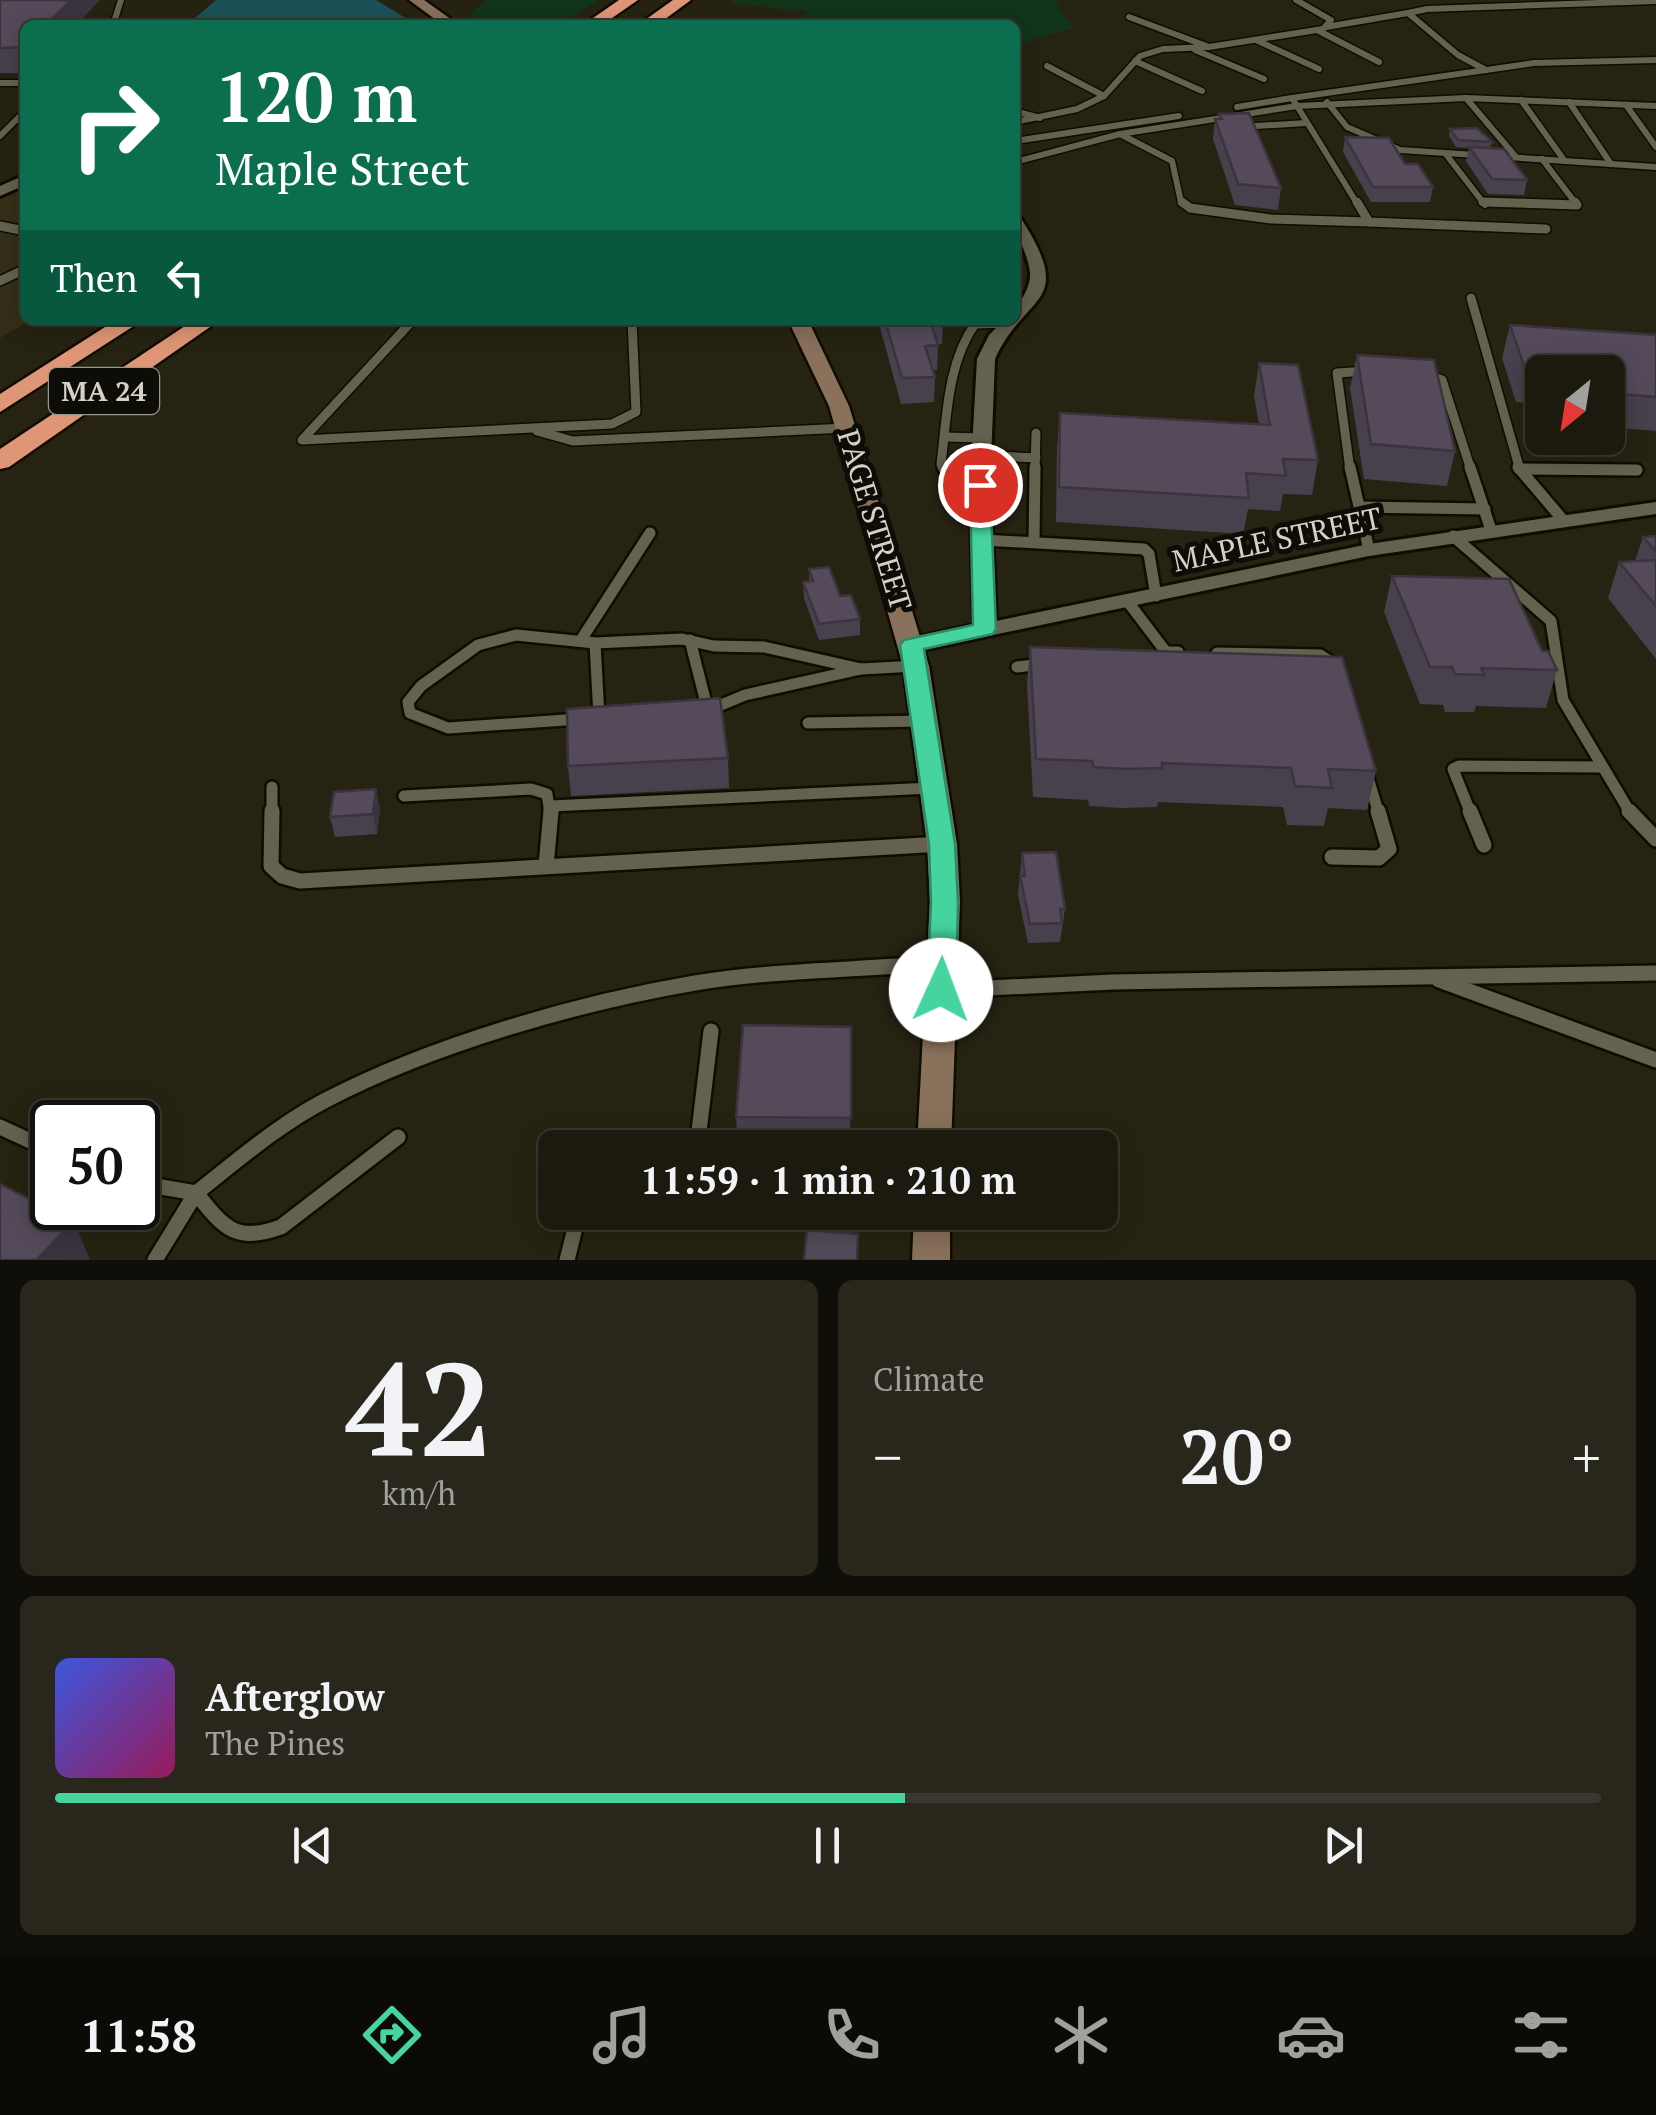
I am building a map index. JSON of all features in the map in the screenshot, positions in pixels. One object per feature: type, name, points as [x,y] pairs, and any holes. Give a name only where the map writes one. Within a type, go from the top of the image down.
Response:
[{"type":"highway","points":[[599,20],[630,0]]},
{"type":"highway","points":[[653,20],[683,0]]},
{"type":"highway","name":"MA 24","points":[[0,405],[124,325]]},
{"type":"highway","name":"MA 24","points":[[0,461],[202,325]]},
{"type":"main road","points":[[415,0],[445,20]]},
{"type":"main road","name":"PAGE STREET","points":[[801,325],[828,376],[846,428],[914,656],[925,721],[942,844],[935,1130]]},
{"type":"main road","points":[[931,1260],[932,1230]]},
{"type":"street","points":[[1020,228],[1032,247],[1040,272],[1037,289],[1020,312]]},
{"type":"street","points":[[985,629],[980,485],[988,349],[1009,325]]},
{"type":"street","name":"MAPLE STREET","points":[[914,656],[985,629],[1453,536],[1488,520],[1563,520],[1656,508]]},
{"type":"lane","points":[[1296,0],[1331,20],[1321,29]]},
{"type":"lane","points":[[1020,121],[1042,119],[1104,96],[1134,61],[1163,49],[1256,40],[1428,9],[1656,1]]},
{"type":"lane","points":[[1408,13],[1458,55],[1486,70]]},
{"type":"lane","points":[[1129,17],[1209,47]]},
{"type":"lane","points":[[1321,29],[1379,62]]},
{"type":"lane","points":[[1256,40],[1320,70]]},
{"type":"lane","points":[[1191,48],[1264,80]]},
{"type":"lane","points":[[1020,161],[1120,134],[1486,70],[1534,64],[1656,60]]},
{"type":"lane","points":[[1134,61],[1202,91]]},
{"type":"lane","points":[[1047,66],[1104,96]]},
{"type":"lane","points":[[1020,141],[1294,102],[1466,98],[1656,106]]},
{"type":"lane","points":[[1466,98],[1516,157]]},
{"type":"lane","points":[[1521,100],[1564,160]]},
{"type":"lane","points":[[1294,102],[1370,222]]},
{"type":"lane","points":[[1326,102],[1347,127],[1391,147],[1656,167]]},
{"type":"lane","points":[[1569,102],[1611,164]]},
{"type":"lane","points":[[1626,105],[1656,147]]},
{"type":"lane","points":[[1020,112],[1042,119]]},
{"type":"lane","points":[[0,136],[20,116]]},
{"type":"lane","points":[[1208,118],[1220,128],[1308,123]]},
{"type":"lane","points":[[1120,134],[1172,161],[1181,202],[1190,208],[1284,220],[1546,229]]},
{"type":"lane","points":[[1445,153],[1485,204],[1578,205],[1542,159]]},
{"type":"lane","points":[[1471,298],[1519,469],[1563,520]]},
{"type":"lane","points":[[408,325],[302,440],[612,424],[636,412],[632,325]]},
{"type":"lane","points":[[974,325],[966,334],[952,385],[941,464],[947,473],[980,485]]},
{"type":"lane","points":[[1369,550],[1337,373],[1348,369],[1381,372]]},
{"type":"lane","points":[[1359,506],[1488,520],[1442,380],[1415,374]]},
{"type":"lane","points":[[528,428],[572,442],[846,428]]},
{"type":"lane","points":[[1034,542],[1036,433]]},
{"type":"lane","points":[[945,437],[1036,458]]},
{"type":"lane","points":[[1519,469],[1637,470]]},
{"type":"lane","points":[[581,640],[650,534]]},
{"type":"lane","points":[[1453,536],[1551,621],[1563,700],[1632,816],[1656,840]]},
{"type":"lane","points":[[983,540],[1144,549],[1156,596]]},
{"type":"lane","points":[[1496,588],[1515,587]]},
{"type":"lane","points":[[1128,602],[1166,652]]},
{"type":"lane","points":[[617,716],[448,728],[410,714],[408,702],[421,686],[478,646],[516,634],[595,643],[690,640],[714,646],[764,647],[861,669]]},
{"type":"lane","points":[[690,640],[708,710]]},
{"type":"lane","points":[[595,643],[598,718]]},
{"type":"lane","points":[[1147,654],[1185,652]]},
{"type":"lane","points":[[1204,653],[1320,655],[1334,662],[1339,680]]},
{"type":"lane","points":[[690,712],[708,710],[745,695],[914,656]]},
{"type":"lane","points":[[1017,667],[1054,663]]},
{"type":"lane","points":[[808,723],[925,721]]},
{"type":"lane","points":[[1332,857],[1379,858],[1389,849],[1362,755]]},
{"type":"lane","points":[[1484,845],[1453,769],[1602,767]]},
{"type":"lane","points":[[272,787],[271,866],[282,876],[300,880],[942,844]]},
{"type":"lane","points":[[551,806],[934,788]]},
{"type":"lane","points":[[404,796],[531,790],[548,794],[551,806],[546,866]]},
{"type":"lane","points":[[155,1260],[196,1193],[270,1134],[326,1100],[427,1057],[576,1009],[697,983],[942,962]]},
{"type":"lane","points":[[941,990],[1114,982],[1656,973]]},
{"type":"lane","points":[[1430,977],[1656,1060]]},
{"type":"lane","points":[[700,1130],[711,1031]]},
{"type":"lane","points":[[0,1128],[30,1141]]},
{"type":"lane","points":[[160,1187],[196,1193],[230,1232],[246,1237],[264,1234],[281,1227],[398,1137]]},
{"type":"lane","points":[[567,1260],[574,1230]]},
{"type":"shaded area","points":[[20,176],[22,325],[0,338],[0,186]]},
{"type":"green space","points":[[486,0],[599,0],[566,20],[475,20],[470,14]]},
{"type":"green space","points":[[1054,0],[1073,28],[1020,44],[1020,20],[797,20],[808,12],[730,3]]},
{"type":"water","points":[[216,0],[376,0],[409,20],[193,20]]},
{"type":"building","points":[[0,0],[71,0],[51,20],[20,20],[20,47],[0,48]]},
{"type":"building","points":[[1249,113],[1281,188],[1238,184],[1215,119],[1222,119],[1219,114]]},
{"type":"building","points":[[1477,128],[1492,142],[1458,140],[1450,129]]},
{"type":"building","points":[[1345,137],[1389,138],[1405,164],[1418,164],[1433,187],[1373,187]]},
{"type":"building","points":[[1469,147],[1504,149],[1527,180],[1492,179]]},
{"type":"building","points":[[886,325],[932,325],[938,345],[925,346],[935,377],[902,378]]},
{"type":"building","points":[[1510,325],[1656,335],[1656,397],[1625,394],[1625,355],[1525,355],[1525,369]]},
{"type":"building","points":[[1357,355],[1434,360],[1455,451],[1371,444]]},
{"type":"building","points":[[1259,363],[1298,365],[1318,460],[1283,459],[1286,476],[1246,473],[1249,498],[1059,487],[1060,413],[1270,425]]},
{"type":"building","points":[[1656,536],[1656,552],[1643,537]]},
{"type":"building","points":[[1656,560],[1656,606],[1619,562]]},
{"type":"building","points":[[829,567],[840,596],[851,595],[860,619],[819,624],[803,582],[813,581],[809,569]]},
{"type":"building","points":[[1392,576],[1509,579],[1542,651],[1548,651],[1557,670],[1481,668],[1484,675],[1455,674],[1452,667],[1430,667]]},
{"type":"building","points":[[1030,647],[1342,657],[1376,771],[1328,769],[1332,788],[1295,786],[1291,768],[1162,763],[1162,768],[1126,769],[1094,767],[1092,761],[1036,759]]},
{"type":"building","points":[[720,698],[728,758],[568,766],[567,709]]},
{"type":"building","points":[[376,789],[373,814],[330,817],[334,792]]},
{"type":"building","points":[[1056,852],[1065,909],[1060,909],[1062,923],[1030,924],[1020,876],[1025,876],[1022,853]]},
{"type":"building","points":[[743,1025],[851,1027],[851,1118],[736,1117]]},
{"type":"building","points":[[0,1184],[30,1199],[30,1230],[65,1230],[36,1260],[0,1260]]},
{"type":"building","points":[[807,1230],[858,1234],[857,1260],[804,1260]]},
{"type":"route","points":[[941,990],[945,902],[942,844],[912,645],[985,629],[980,485]]}]
